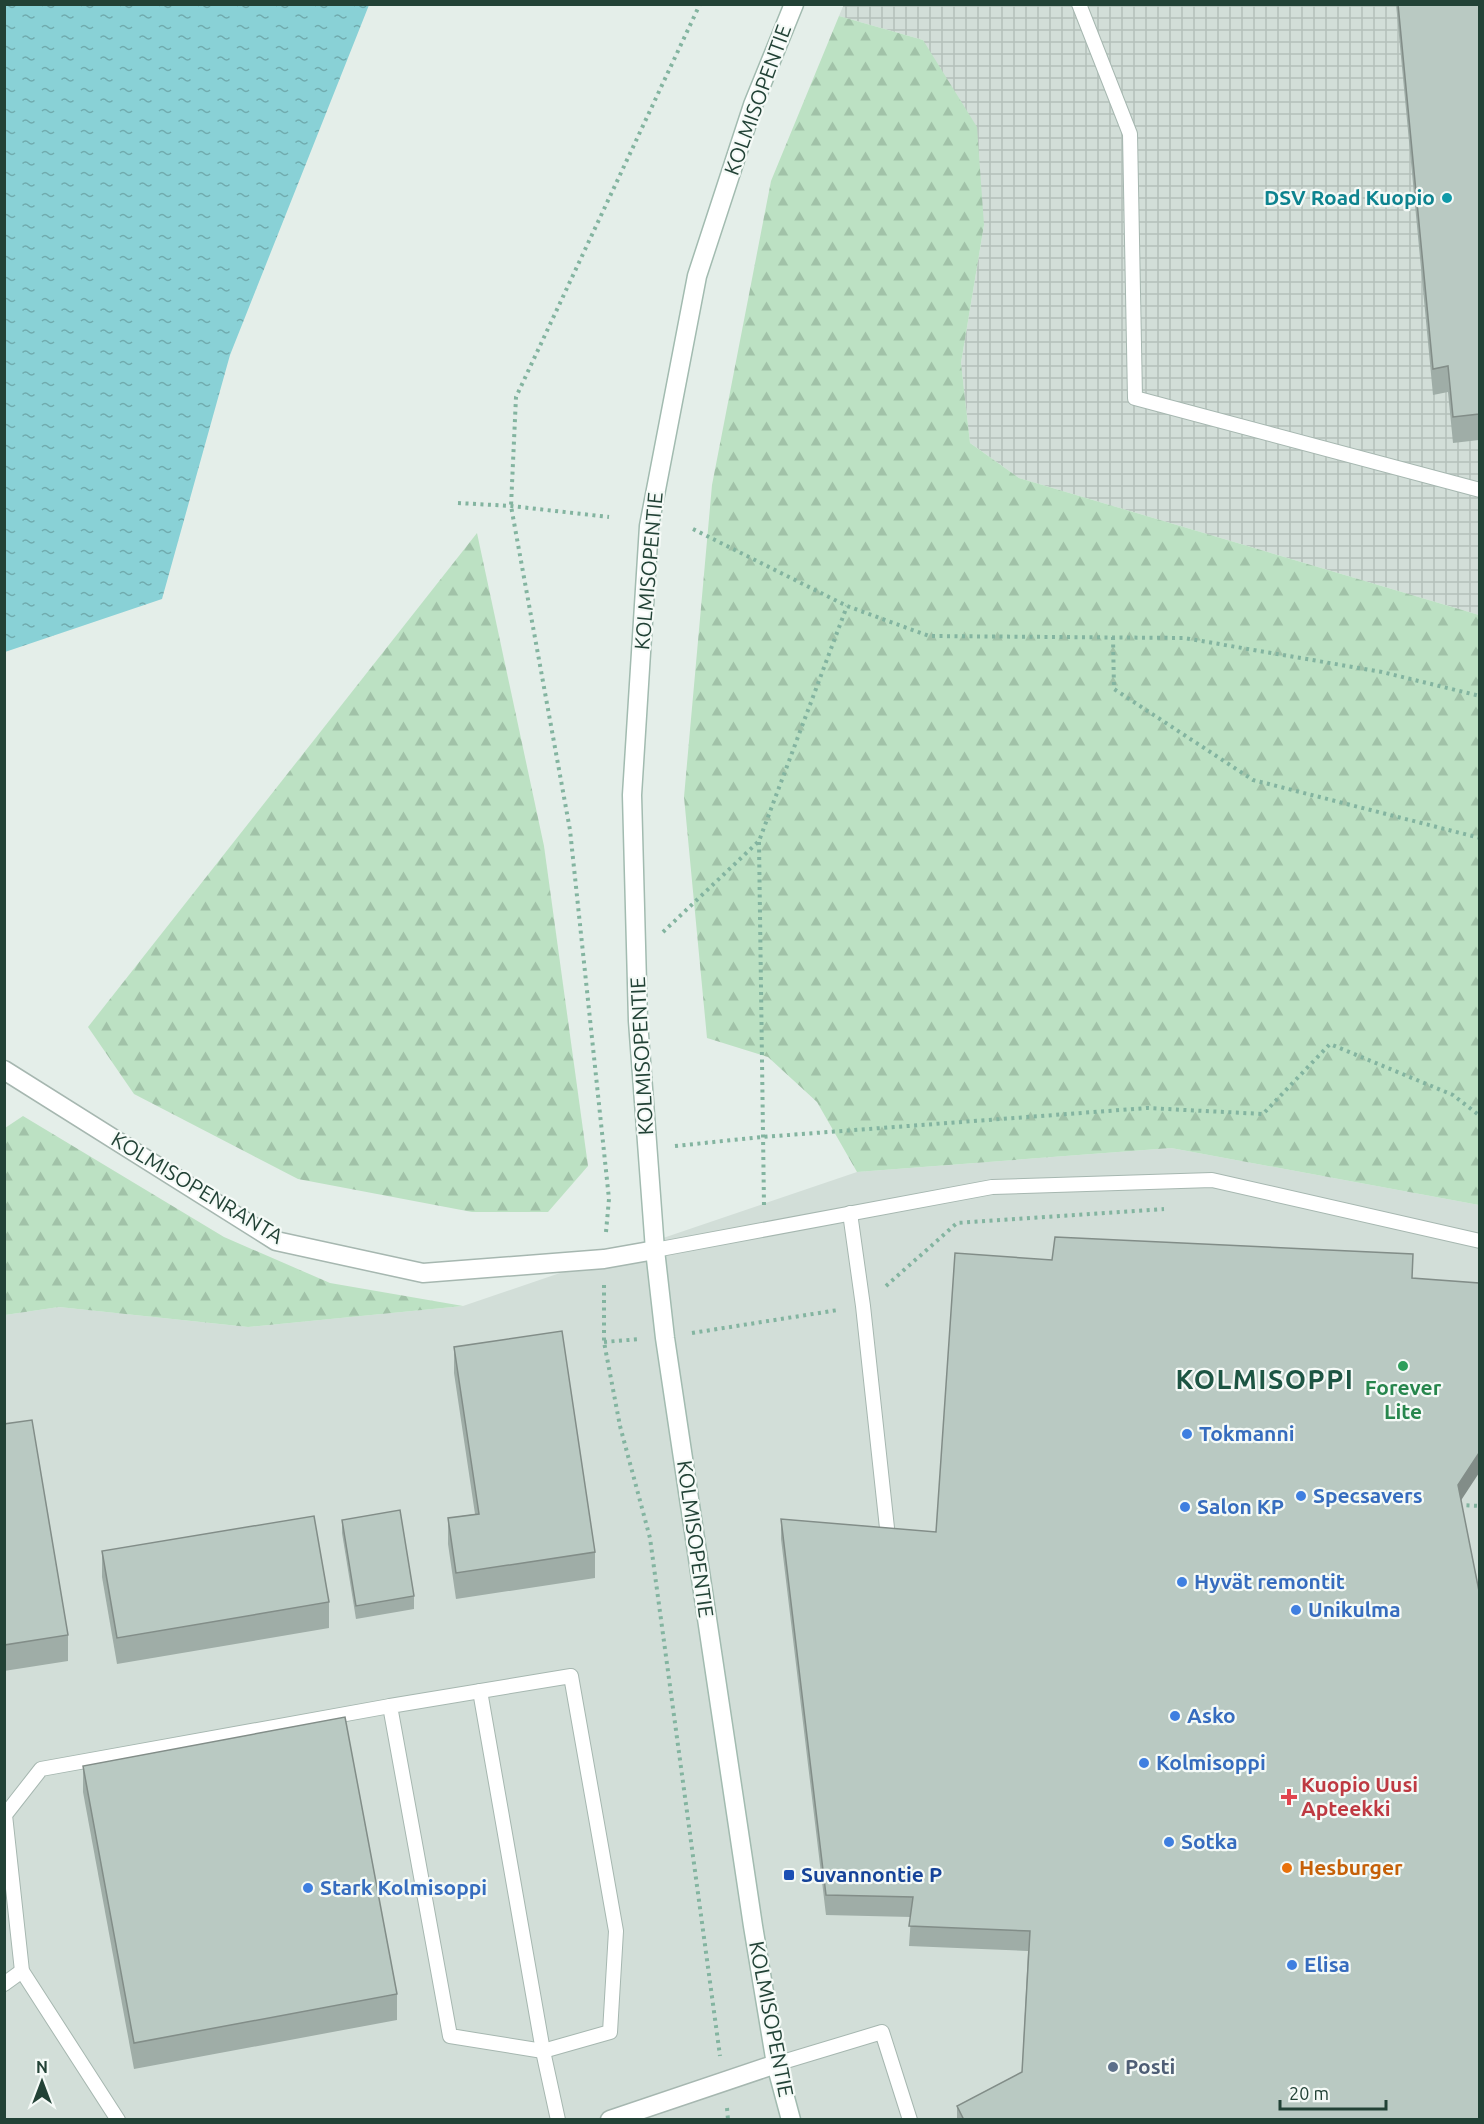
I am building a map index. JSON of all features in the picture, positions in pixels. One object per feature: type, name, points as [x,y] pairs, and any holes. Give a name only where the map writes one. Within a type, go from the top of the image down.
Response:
[{"type":"main road","name":"KOLMISOPENTIE","points":[[791,2120],[776,2064],[751,1914],[665,1338],[655,1250],[638,1021],[632,795],[649,526],[697,276],[753,105],[795,4]]},
{"type":"main road","name":"KOLMISOPENRANTA","points":[[4,1070],[276,1241],[423,1273],[604,1259],[655,1250]]},
{"type":"main road","points":[[610,2120],[776,2064]]},
{"type":"lane","points":[[1079,4],[1130,134],[1135,398],[1479,490]]},
{"type":"lane","points":[[655,1250],[992,1187],[1212,1180],[1479,1241]]},
{"type":"lane","points":[[850,1213],[863,1306],[887,1528]]},
{"type":"lane","points":[[118,2120],[22,1971],[5,1815],[40,1768],[390,1706],[571,1676],[616,1931],[610,2032],[543,2051],[450,2036],[390,1706]]},
{"type":"lane","points":[[480,1691],[543,2051],[558,2120]]},
{"type":"lane","points":[[4,1984],[22,1971]]},
{"type":"lane","points":[[776,2064],[882,2032],[910,2120]]},
{"type":"path","points":[[700,4],[516,397],[511,506],[570,830],[609,1199],[604,1259],[604,1342],[620,1426],[650,1538],[728,2120]]},
{"type":"path","points":[[458,503],[511,506],[609,517]]},
{"type":"path","points":[[693,529],[847,606],[929,636],[1184,638],[1382,672],[1479,696]]},
{"type":"path","points":[[765,1229],[759,841],[847,606]]},
{"type":"path","points":[[1113,637],[1114,689],[1253,780],[1479,838]]},
{"type":"path","points":[[636,957],[759,841]]},
{"type":"path","points":[[647,1149],[762,1137],[1147,1108],[1263,1114],[1330,1044],[1453,1095],[1479,1116]]},
{"type":"path","points":[[604,1342],[665,1338],[863,1306],[957,1223],[1173,1209]]},
{"type":"path","points":[[1458,1505],[1479,1506]]},
{"type":"shaded area","points":[[844,4],[1479,5],[1479,615],[1019,478],[970,443],[961,363],[984,225],[923,40],[839,16]]},
{"type":"shaded area","points":[[1171,1148],[1479,1205],[1479,2119],[5,2120],[5,1315],[59,1307],[248,1327],[463,1306],[857,1172]]},
{"type":"green space","points":[[839,16],[923,40],[977,127],[984,225],[961,363],[970,443],[1019,478],[1479,615],[1479,1205],[1171,1148],[857,1172],[817,1102],[768,1057],[707,1038],[684,797],[712,485],[771,181]]},
{"type":"green space","points":[[477,533],[544,846],[588,1166],[548,1212],[472,1212],[298,1179],[134,1094],[88,1027]]},
{"type":"green space","points":[[23,1116],[224,1237],[330,1283],[463,1306],[248,1327],[59,1307],[5,1315],[5,1128]]},
{"type":"water","points":[[4,5],[369,5],[230,355],[162,599],[5,652]]},
{"type":"building","name":"DSV Road Kuopio","points":[[1398,4],[1479,4],[1479,414],[1453,417],[1448,366],[1433,369]]},
{"type":"building","name":"Kolmisoppi","points":[[1055,1237],[1413,1254],[1412,1278],[1479,1283],[1479,1453],[1458,1485],[1479,1591],[1479,2120],[964,2120],[957,2106],[1022,2072],[1030,1931],[909,1926],[913,1897],[826,1895],[781,1519],[936,1532],[955,1253],[1052,1260]]},
{"type":"building","points":[[562,1331],[595,1552],[456,1573],[448,1518],[479,1514],[454,1347]]},
{"type":"building","points":[[32,1420],[68,1635],[4,1645],[4,1424]]},
{"type":"building","points":[[400,1510],[414,1596],[356,1606],[342,1520]]},
{"type":"building","points":[[314,1516],[329,1602],[117,1638],[102,1551]]},
{"type":"building","points":[[345,1717],[397,1994],[134,2043],[83,1766]]},
{"type":"place","name":"DSV Road Kuopio","points":[[1447,198]]},
{"type":"place","name":"Forever Lite","points":[[1403,1366]]},
{"type":"place","name":"Tokmanni","points":[[1187,1434]]},
{"type":"place","name":"Specsavers","points":[[1301,1496]]},
{"type":"place","name":"Salon KP","points":[[1185,1507]]},
{"type":"place","name":"Hyvät remontit","points":[[1182,1582]]},
{"type":"place","name":"Unikulma","points":[[1296,1610]]},
{"type":"place","name":"Asko","points":[[1175,1716]]},
{"type":"place","name":"Kolmisoppi","points":[[1144,1763]]},
{"type":"place","name":"Kuopio Uusi Apteekki","points":[[1289,1797]]},
{"type":"place","name":"Sotka","points":[[1169,1842]]},
{"type":"place","name":"Hesburger","points":[[1287,1868]]},
{"type":"place","name":"Suvannontie P","points":[[789,1875]]},
{"type":"place","name":"Stark Kolmisoppi","points":[[308,1888]]},
{"type":"place","name":"Elisa","points":[[1292,1965]]},
{"type":"place","name":"Posti","points":[[1113,2067]]},
{"type":"district","name":"KOLMISOPPI","points":[[1265,1380]]}]
